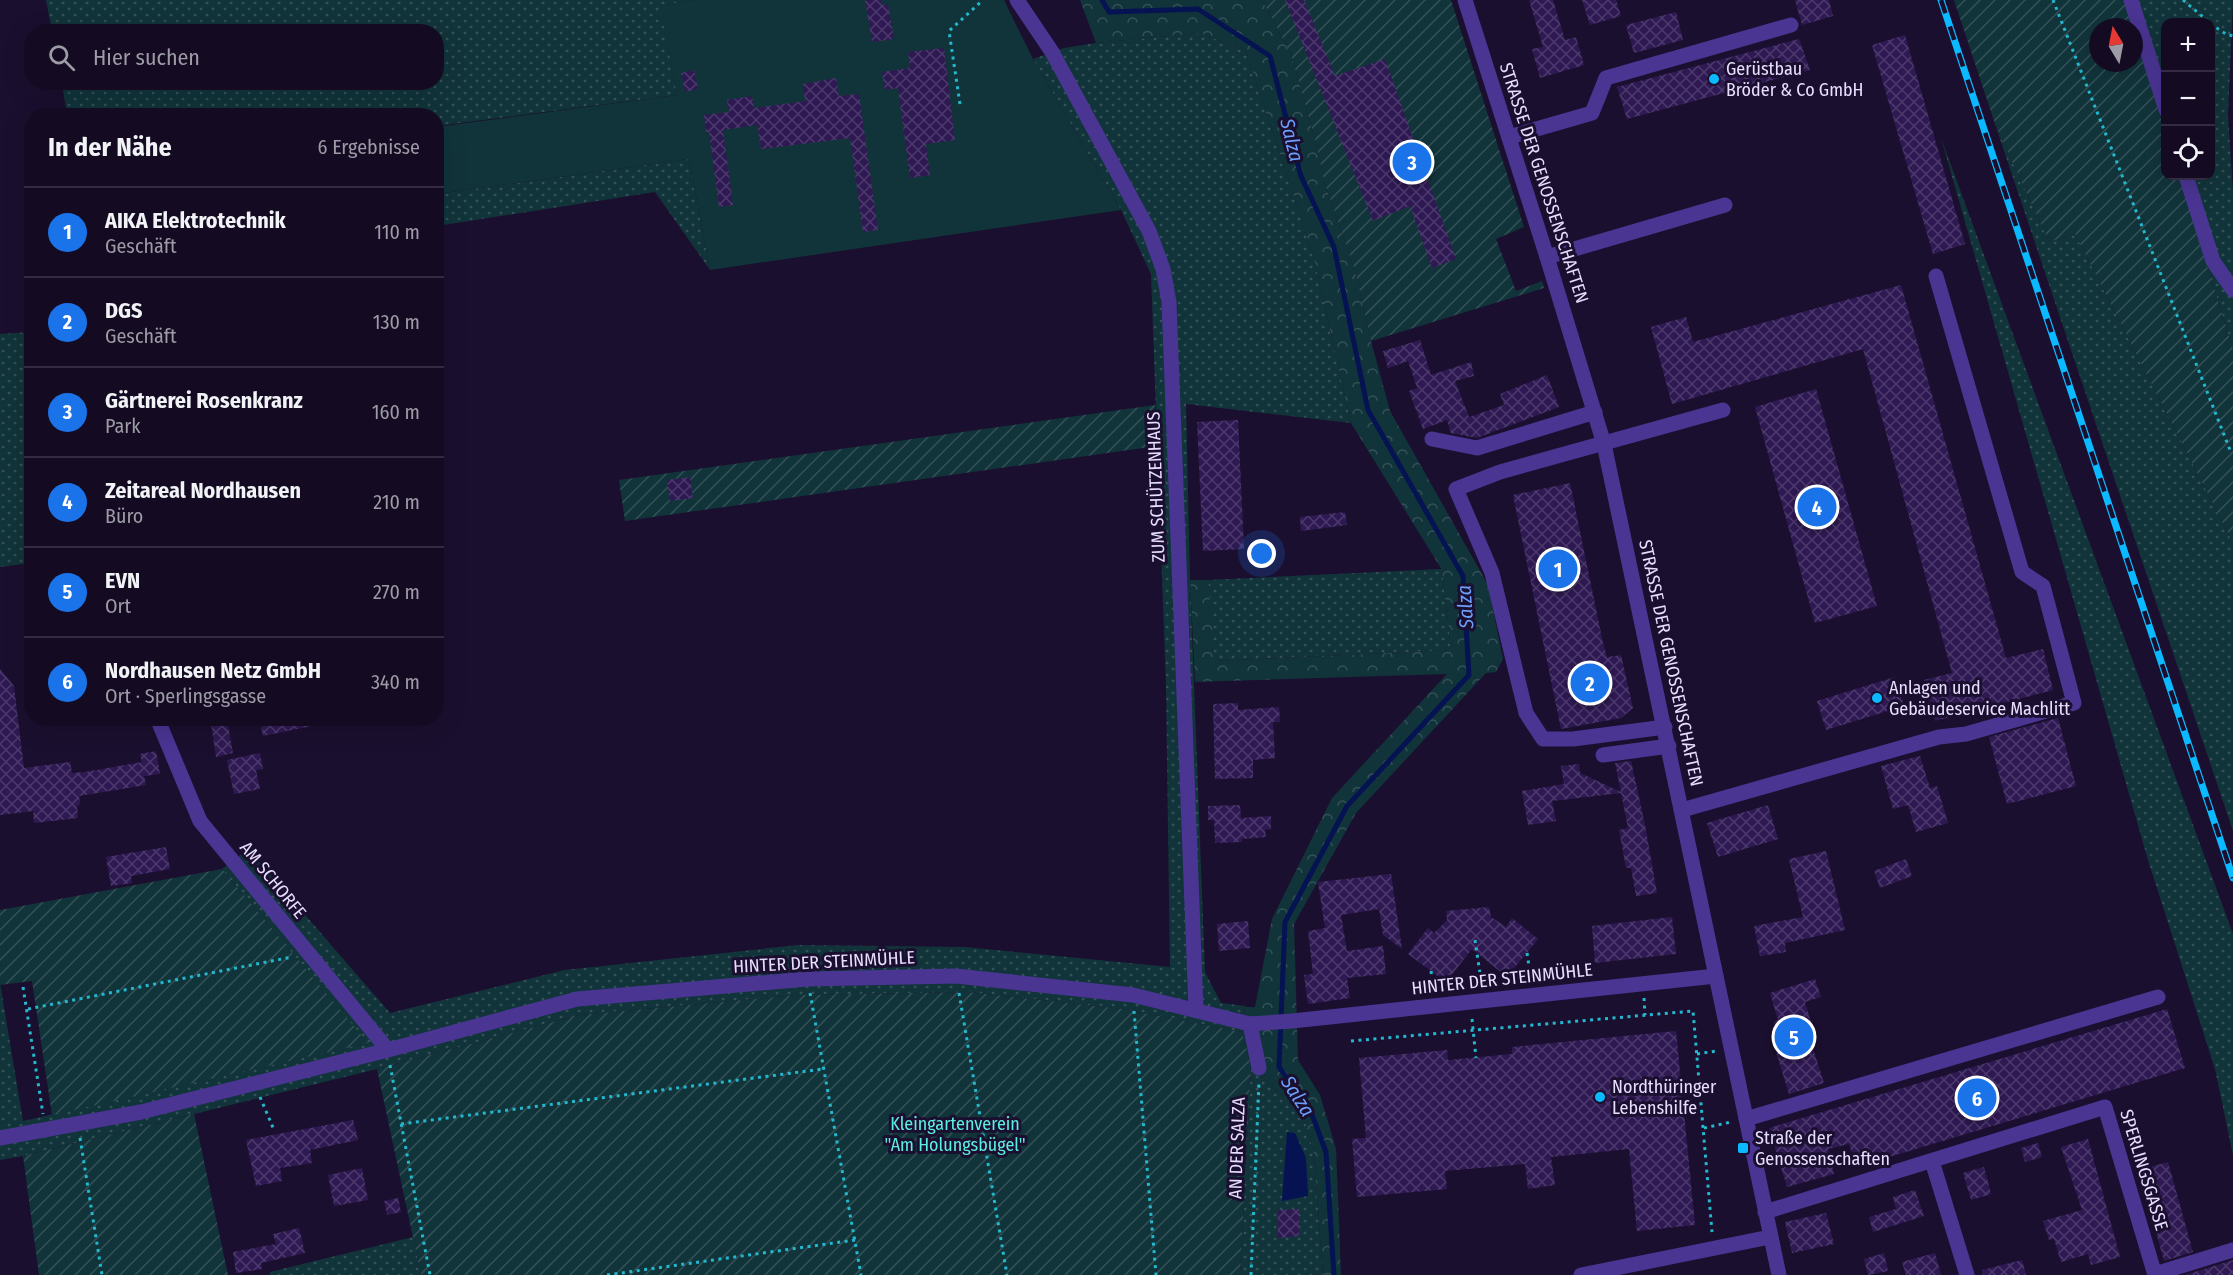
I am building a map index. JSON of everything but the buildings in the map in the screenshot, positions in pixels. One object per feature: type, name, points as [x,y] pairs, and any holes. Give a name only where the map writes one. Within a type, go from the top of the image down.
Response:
[{"type":"street","name":"ZUM SCHÜTZENHAUS","points":[[1017,0],[1052,52],[1149,231],[1163,269],[1169,314],[1196,1010]]},
{"type":"street","name":"STRASSE DER GENOSSENSCHAFTEN","points":[[1466,0],[1604,444],[1779,1275]]},
{"type":"street","points":[[2131,0],[2161,94]]},
{"type":"street","points":[[1509,137],[1593,113],[1606,78],[1791,26]]},
{"type":"street","points":[[2187,180],[2213,261],[2233,290]]},
{"type":"street","points":[[1547,257],[1725,205]]},
{"type":"street","points":[[1682,810],[1939,736],[1966,734],[2074,703],[2043,586],[2022,572],[1936,276]]},
{"type":"street","points":[[1665,727],[1573,739],[1543,739],[1526,713],[1492,573],[1456,489],[1500,472],[1723,410]]},
{"type":"street","points":[[1432,439],[1478,448],[1595,412]]},
{"type":"street","name":"AM SCHORFE","points":[[159,726],[200,821],[387,1050]]},
{"type":"street","points":[[1603,755],[1668,746]]},
{"type":"street","name":"HINTER DER STEINMÜHLE","points":[[0,1138],[141,1112],[577,999],[807,979],[956,976],[1133,995],[1250,1024],[1716,976]]},
{"type":"street","points":[[1746,1119],[2158,997]]},
{"type":"street","points":[[1250,1024],[1259,1068]]},
{"type":"street","name":"SPERLINGSGASSE","points":[[1765,1212],[2105,1107],[2155,1274]]},
{"type":"street","points":[[1932,1161],[1967,1275]]},
{"type":"street","points":[[1581,1275],[1770,1237]]},
{"type":"street","points":[[2155,1274],[2233,1250]]},
{"type":"path","points":[[960,104],[949,31],[983,0]]},
{"type":"path","points":[[2053,0],[2230,450],[2233,450]]},
{"type":"path","points":[[2183,0],[2204,18]]},
{"type":"path","points":[[2215,27],[2233,36]]},
{"type":"path","points":[[1475,940],[1477,1001],[1473,1030],[1476,1058]]},
{"type":"path","points":[[1527,953],[1533,995]]},
{"type":"path","points":[[28,1009],[308,954]]},
{"type":"path","points":[[956,976],[1007,1275]]},
{"type":"path","points":[[807,979],[861,1275]]},
{"type":"path","points":[[23,987],[45,1130]]},
{"type":"path","points":[[1133,995],[1156,1275]]},
{"type":"path","points":[[1351,1041],[1693,1011],[1714,1248]]},
{"type":"path","points":[[387,1050],[430,1275]]},
{"type":"path","name":"AN DER SALZA","points":[[1251,1275],[1259,1068]]},
{"type":"path","points":[[401,1124],[823,1069]]},
{"type":"path","points":[[257,1083],[261,1102],[274,1130]]},
{"type":"path","points":[[1704,1128],[1746,1119]]},
{"type":"path","points":[[78,1124],[102,1275]]},
{"type":"path","points":[[608,1275],[855,1240]]},
{"type":"green space","points":[[46,0],[694,0],[661,6],[677,95],[444,125],[444,108],[66,108],[63,90],[444,90],[444,24],[51,24]]},
{"type":"green space","points":[[694,0],[1004,0],[1033,59],[1121,210],[710,270],[689,159],[444,193],[444,126],[677,95],[660,6]]},
{"type":"green space","points":[[1080,0],[1262,0],[1291,54],[1316,143],[1324,181],[1355,271],[1390,411],[1488,585],[1503,659],[1496,672],[1486,673],[1356,813],[1294,924],[1298,1060],[1320,1095],[1336,1149],[1341,1275],[1323,1275],[1314,1154],[1303,1114],[1251,1067],[1242,1032],[1245,1007],[1255,1007],[1272,919],[1332,798],[1447,674],[1195,682],[1190,580],[1208,580],[1215,661],[1451,650],[1442,570],[1351,423],[1313,255],[1246,51],[1200,33],[1096,43]]},
{"type":"green space","points":[[1262,0],[1451,0],[1524,227],[1496,239],[1516,291],[1542,281],[1544,288],[1371,341],[1355,271],[1324,181],[1316,143],[1291,54]]},
{"type":"green space","points":[[1954,0],[2124,0],[2130,18],[2089,18],[2089,72],[2143,72],[2143,60],[2161,119],[2161,180],[2180,180],[2233,349],[2233,543],[2075,234],[2049,242],[1995,124]]},
{"type":"green space","points":[[2124,0],[2233,0],[2228,115],[2233,191],[2233,349],[2180,180],[2215,180],[2215,18],[2161,18],[2161,119],[2143,61],[2143,18],[2130,18]]},
{"type":"green space","points":[[1200,33],[1246,51],[1313,255],[1351,423],[1186,404],[1190,580],[1205,972],[1221,1003],[1245,1006],[1242,1032],[1123,1009],[968,992],[798,995],[579,1015],[377,1069],[0,1160],[0,983],[23,1121],[367,1043],[222,869],[248,849],[390,1013],[565,970],[798,945],[965,947],[1170,967],[1166,686],[1151,274],[1121,210],[1033,59],[1064,48],[1096,43]]},
{"type":"green space","points":[[1995,124],[2049,242],[2075,234],[2233,543],[2233,831]]},
{"type":"green space","points":[[1941,138],[2233,934],[2233,1155],[2215,1069],[2148,860]]},
{"type":"green space","points":[[689,159],[710,270],[655,192],[444,225],[444,193]]},
{"type":"green space","points":[[24,332],[24,564],[0,567],[0,334]]},
{"type":"green space","points":[[1155,405],[1157,446],[625,521],[619,480]]},
{"type":"green space","points":[[1442,569],[1451,650],[1214,661],[1208,580]]},
{"type":"green space","points":[[222,869],[368,1043],[52,1115],[32,981],[0,985],[0,910]]},
{"type":"green space","name":"Kleingartenverein \"Am Holungsbügel\"","points":[[968,992],[1123,1009],[1242,1032],[1251,1067],[1240,1275],[421,1275],[377,1069],[579,1015],[798,995]]},
{"type":"green space","points":[[1251,1067],[1303,1114],[1314,1154],[1323,1275],[1240,1275]]},
{"type":"green space","points":[[194,1114],[228,1275],[39,1275],[23,1156]]},
{"type":"green space","points":[[413,1237],[421,1275],[270,1275],[270,1272]]},
{"type":"shaded area","points":[[1287,1132],[1295,1133],[1306,1158],[1308,1196],[1282,1201]]},
{"type":"waterway","name":"Salza","points":[[1102,0],[1109,12],[1198,9],[1270,56],[1301,176],[1334,247],[1368,410],[1463,576],[1469,675],[1347,806],[1285,922],[1279,1067],[1311,1112],[1326,1152],[1334,1275]]},
{"type":"railway","points":[[1941,0],[2233,878]]},
{"type":"place","name":"Gerüstbau Bröder & Co GmbH","points":[[1714,79]]},
{"type":"place","name":"Gärtnerei Rosenkranz","points":[[1412,162]]},
{"type":"place","name":"Zeitareal Nordhausen","points":[[1817,507]]},
{"type":"place","name":"AIKA Elektrotechnik","points":[[1558,569]]},
{"type":"place","name":"DGS","points":[[1590,683]]},
{"type":"place","name":"Anlagen und Gebäudeservice Machlitt","points":[[1877,698]]},
{"type":"place","name":"EVN","points":[[1794,1037]]},
{"type":"place","name":"Nordthüringer Lebenshilfe","points":[[1600,1097]]},
{"type":"place","name":"Nordhausen Netz GmbH","points":[[1977,1098]]},
{"type":"place","name":"Straße der Genossenschaften","points":[[1743,1148]]}]
